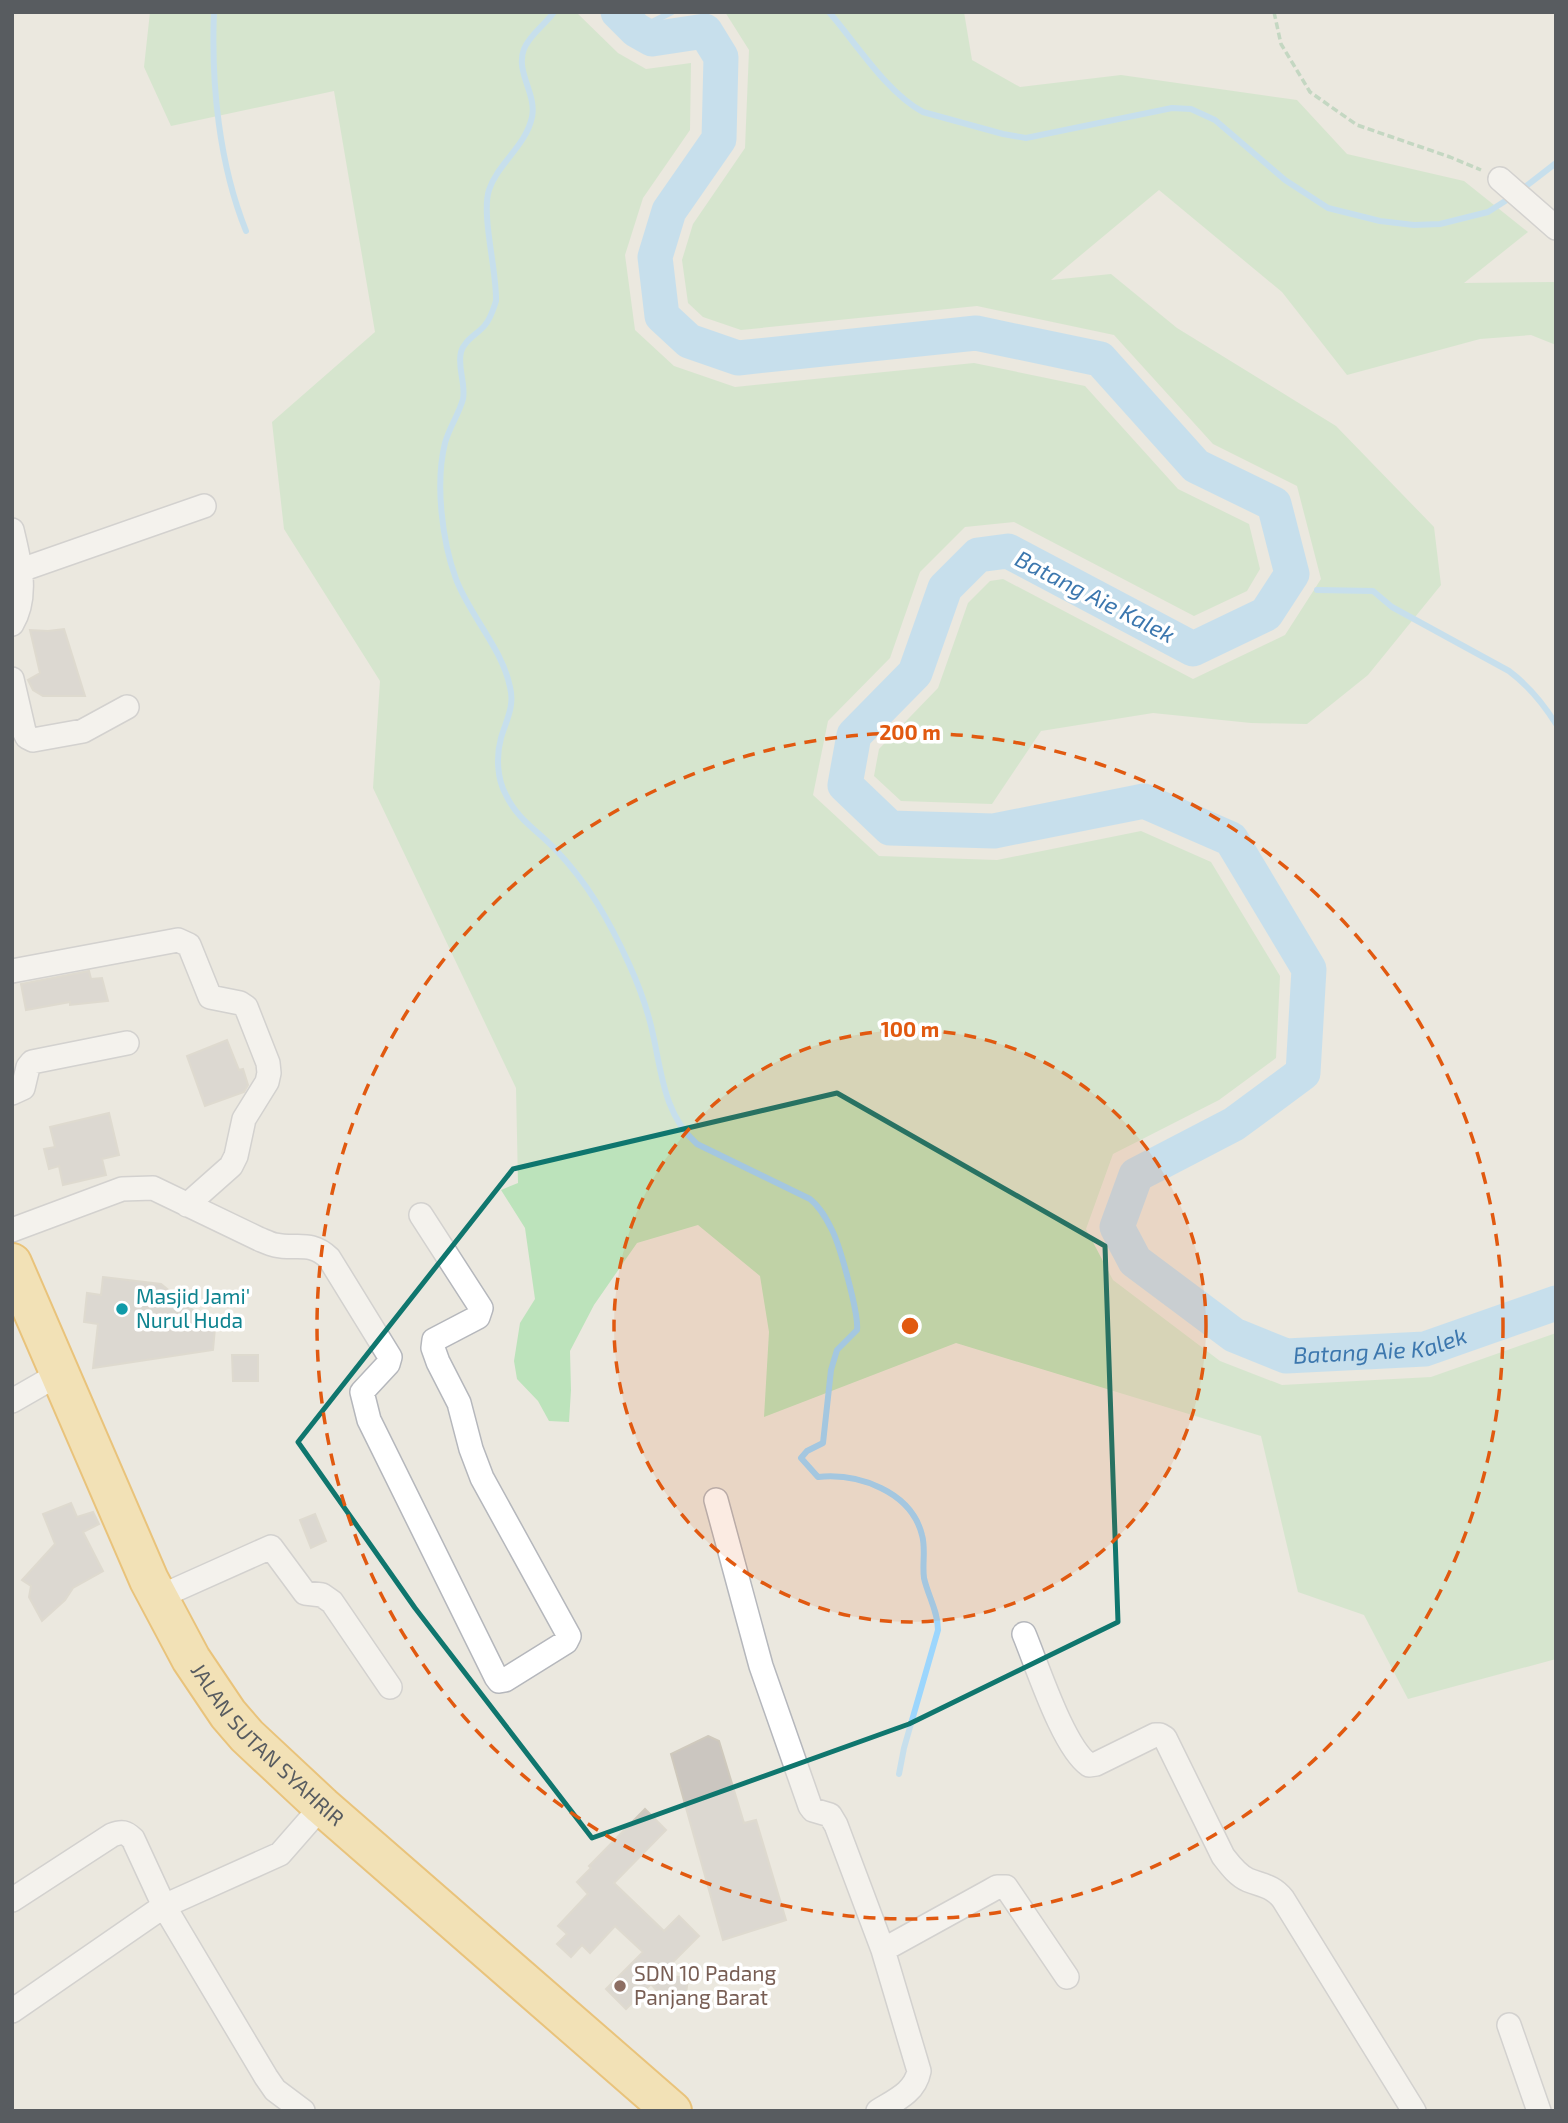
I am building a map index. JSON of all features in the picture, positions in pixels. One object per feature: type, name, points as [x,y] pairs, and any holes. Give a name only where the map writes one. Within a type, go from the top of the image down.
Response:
[{"type":"highway","name":"JALAN SUTAN SYAHRIR","points":[[12,1263],[157,1598],[191,1659],[228,1714],[247,1736],[322,1806],[673,2111]]},
{"type":"street","points":[[1500,179],[1556,228]]},
{"type":"street","points":[[21,569],[204,506]]},
{"type":"street","points":[[12,530],[21,569],[19,606],[12,624]]},
{"type":"street","points":[[12,679],[24,731],[27,737],[33,740],[83,731],[127,707]]},
{"type":"street","points":[[12,971],[178,940],[189,945],[210,997],[240,1003],[246,1007],[268,1063],[267,1082],[244,1119],[236,1156],[230,1166],[187,1205]]},
{"type":"street","points":[[12,1093],[23,1088],[28,1067],[32,1062],[127,1043]]},
{"type":"street","points":[[12,1230],[122,1189],[153,1188],[275,1245],[321,1250],[329,1258],[390,1357],[388,1364],[362,1392],[369,1420],[496,1677],[499,1681],[505,1680],[566,1642],[569,1636],[482,1478],[459,1403],[438,1363],[433,1348],[434,1340],[478,1317],[481,1308],[421,1215]]},
{"type":"street","points":[[12,1401],[59,1374]]},
{"type":"street","points":[[716,1500],[761,1666],[810,1806],[813,1810],[830,1815],[834,1820],[883,1950],[919,2071],[917,2082],[910,2091],[878,2111]]},
{"type":"street","points":[[157,1598],[271,1547],[304,1593],[322,1595],[332,1602],[390,1688]]},
{"type":"street","points":[[1024,1634],[1067,1736],[1089,1765],[1155,1735],[1165,1738],[1223,1856],[1246,1879],[1269,1886],[1283,1899],[1414,2111]]},
{"type":"street","points":[[12,2011],[163,1906],[280,1854],[322,1806]]},
{"type":"street","points":[[12,1900],[120,1831],[127,1833],[133,1839],[163,1906],[271,2083],[288,2101],[303,2111]]},
{"type":"street","points":[[883,1950],[990,1891],[1006,1887],[1067,1977]]},
{"type":"street","points":[[1509,2025],[1539,2111]]},
{"type":"path","points":[[1274,12],[1281,44],[1310,92],[1357,125],[1450,157],[1500,179]]},
{"type":"highlighted area","points":[[837,1093],[1105,1246],[1118,1622],[909,1724],[592,1838],[415,1608],[298,1442],[513,1169]]},
{"type":"green space","points":[[150,12],[576,12],[618,53],[646,69],[691,63],[690,130],[643,198],[625,255],[635,330],[674,366],[735,387],[974,363],[1085,386],[1178,489],[1249,524],[1260,569],[1247,591],[1194,616],[1014,522],[965,527],[920,572],[890,658],[828,721],[813,795],[879,856],[997,860],[1141,831],[1211,862],[1280,976],[1276,1058],[1219,1100],[1113,1154],[1086,1229],[1113,1280],[1220,1361],[1282,1385],[1431,1377],[1556,1333],[1556,1659],[1408,1699],[1364,1615],[1298,1592],[1261,1436],[956,1343],[764,1417],[769,1332],[760,1276],[698,1225],[637,1243],[594,1305],[570,1351],[569,1422],[549,1421],[538,1401],[517,1379],[514,1361],[520,1323],[535,1299],[525,1228],[501,1190],[518,1183],[516,1088],[373,788],[380,681],[284,529],[272,422],[375,332],[334,91],[171,126],[144,67]]},
{"type":"green space","points":[[725,12],[964,12],[972,60],[1020,87],[1121,75],[1297,100],[1347,154],[1464,181],[1528,232],[1464,283],[1556,282],[1556,345],[1531,335],[1480,339],[1347,375],[1282,292],[1159,190],[1051,280],[1111,274],[1177,328],[1336,426],[1434,527],[1441,585],[1368,675],[1307,724],[1251,723],[1153,713],[1041,731],[992,804],[901,801],[874,776],[879,749],[938,688],[968,603],[990,581],[1003,579],[1193,679],[1285,635],[1321,579],[1297,486],[1213,444],[1114,335],[977,306],[741,330],[703,317],[688,303],[682,260],[693,224],[745,148],[749,50]]},
{"type":"building","points":[[64,629],[85,696],[43,696],[33,690],[28,680],[40,673],[30,630]]},
{"type":"building","points":[[89,971],[91,979],[102,978],[108,1001],[70,1005],[70,1002],[26,1010],[21,984]]},
{"type":"building","points":[[227,1040],[239,1070],[243,1069],[248,1085],[244,1092],[205,1106],[187,1056]]},
{"type":"building","points":[[109,1113],[119,1155],[102,1159],[106,1175],[63,1185],[59,1166],[49,1169],[44,1149],[55,1147],[50,1127]]},
{"type":"building","points":[[103,1277],[161,1284],[215,1328],[213,1350],[93,1368],[98,1324],[84,1322],[87,1293],[101,1295]]},
{"type":"building","points":[[232,1355],[258,1355],[258,1381],[233,1381]]},
{"type":"building","points":[[71,1503],[77,1517],[93,1512],[99,1524],[83,1532],[103,1571],[73,1588],[65,1600],[42,1621],[29,1597],[31,1586],[22,1580],[55,1544],[43,1514]]},
{"type":"building","points":[[315,1514],[326,1541],[311,1548],[300,1520]]},
{"type":"building","points":[[708,1736],[719,1741],[744,1823],[756,1820],[786,1920],[723,1940],[671,1754]]},
{"type":"building","points":[[645,1809],[666,1830],[614,1883],[664,1931],[679,1916],[699,1936],[660,1975],[688,1978],[685,2002],[665,2000],[651,1984],[626,2009],[606,1989],[643,1952],[615,1926],[590,1953],[582,1945],[571,1957],[557,1944],[567,1934],[558,1926],[588,1894],[577,1882],[591,1868],[589,1866]]},
{"type":"waterway","points":[[214,12],[214,67],[223,151],[246,231]]},
{"type":"waterway","points":[[554,12],[530,39],[522,58],[533,108],[529,127],[489,190],[487,214],[496,301],[487,322],[465,344],[461,352],[463,399],[445,443],[442,459],[440,494],[447,547],[462,593],[493,645],[510,687],[511,707],[498,752],[503,789],[516,811],[578,875],[614,933],[644,1001],[667,1096],[678,1122],[697,1144],[810,1199],[822,1213],[835,1238],[852,1296],[857,1330],[837,1350],[831,1370],[823,1443],[807,1451],[801,1458],[818,1477],[850,1478],[866,1482],[895,1496],[907,1507],[922,1535],[924,1578],[938,1630],[899,1774]]},
{"type":"waterway","name":"Batang Aie Kalek","points":[[618,12],[636,30],[652,39],[705,31],[721,57],[719,139],[669,211],[655,257],[662,316],[689,341],[738,358],[976,333],[1100,359],[1196,466],[1274,504],[1292,574],[1266,614],[1193,649],[1008,551],[978,555],[945,588],[915,673],[854,735],[845,785],[890,828],[994,831],[1144,801],[1231,839],[1309,969],[1303,1073],[1234,1124],[1136,1175],[1117,1227],[1135,1261],[1234,1335],[1286,1356],[1425,1349],[1556,1303]]},
{"type":"waterway","points":[[636,30],[672,12]]},
{"type":"waterway","points":[[829,12],[885,80],[910,104],[923,112],[1003,134],[1026,138],[1172,108],[1191,109],[1215,120],[1285,180],[1328,208],[1380,221],[1414,225],[1440,224],[1488,212],[1513,196]]},
{"type":"waterway","points":[[1521,190],[1556,163]]},
{"type":"waterway","points":[[1317,590],[1373,591],[1392,607],[1509,671],[1535,695],[1556,724]]},
{"type":"place","name":"Masjid Jami' Nurul Huda","points":[[122,1309]]},
{"type":"place","name":"SDN 10 Padang Panjang Barat","points":[[620,1986]]}]
